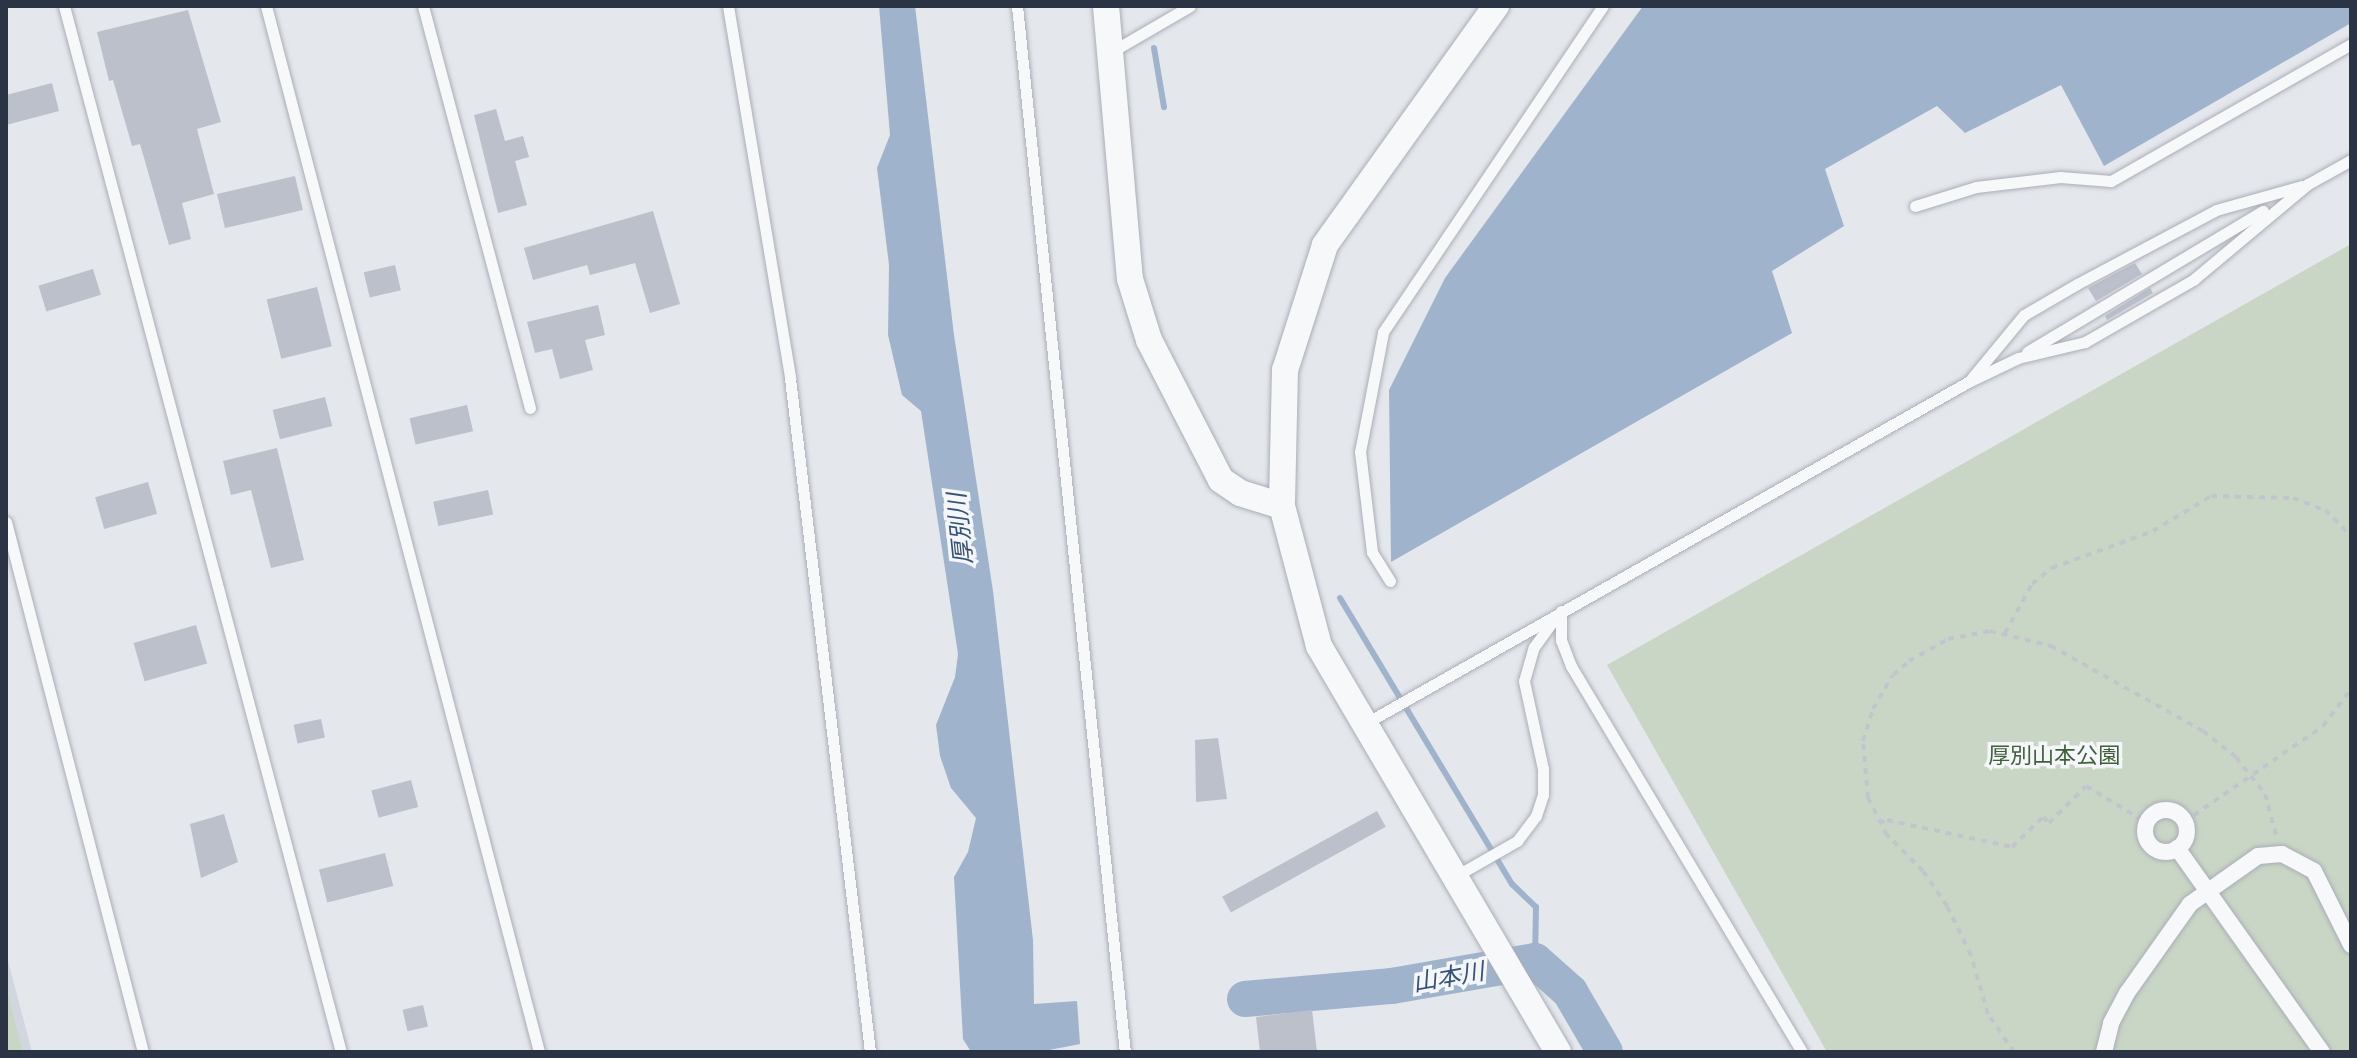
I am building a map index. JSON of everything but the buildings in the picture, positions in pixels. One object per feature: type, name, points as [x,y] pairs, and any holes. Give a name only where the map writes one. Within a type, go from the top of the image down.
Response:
[{"type":"street","points":[[1106,6],[1130,279],[1149,340],[1221,480],[1240,493],[1282,506]]},
{"type":"street","points":[[1496,6],[1325,245],[1285,370],[1282,506],[1319,646],[1374,720],[1454,877],[1558,1052]]},
{"type":"street","points":[[2166,810],[2184,822],[2186,835],[2177,848],[2165,852],[2152,847],[2145,835],[2147,823],[2166,810]]},
{"type":"street","points":[[2177,848],[2322,1052]]},
{"type":"street","points":[[2104,1052],[2111,1023],[2127,993],[2190,904],[2258,856],[2278,854],[2314,871],[2351,945]]},
{"type":"lane","points":[[64,6],[341,1052]]},
{"type":"lane","points":[[266,6],[539,1052]]},
{"type":"lane","points":[[423,6],[530,408]]},
{"type":"lane","points":[[728,6],[790,378],[870,1052]]},
{"type":"lane","points":[[1017,6],[1125,1052]]},
{"type":"lane","points":[[1110,53],[1190,6]]},
{"type":"lane","points":[[1390,581],[1372,552],[1360,452],[1383,332],[1603,6]]},
{"type":"lane","points":[[1915,206],[1976,187],[2060,177],[2111,181],[2351,44]]},
{"type":"lane","points":[[1374,720],[1968,382],[2018,358],[2351,160]]},
{"type":"lane","points":[[2018,358],[2085,342],[2193,280],[2308,184]]},
{"type":"lane","points":[[1968,382],[2024,315],[2077,284],[2216,210],[2308,184]]},
{"type":"lane","points":[[6,522],[143,1052]]},
{"type":"lane","points":[[1454,877],[1517,841],[1543,795],[1524,681],[1534,647],[1561,611]]},
{"type":"lane","points":[[1561,611],[1561,640],[1571,666],[1802,1052]]},
{"type":"path","points":[[2005,633],[2032,584],[2052,568],[2153,531],[2211,496],[2293,498],[2325,510],[2351,536]]},
{"type":"path","points":[[2014,1052],[1988,1014],[1971,955],[1947,906],[1879,823],[1863,774],[1863,741],[1873,709],[1893,675],[1948,639],[2005,633],[2051,646],[2203,731],[2252,776],[2274,815],[2278,854]]},
{"type":"path","points":[[2184,822],[2323,726],[2351,689]]},
{"type":"path","points":[[1879,823],[1887,820],[2012,847],[2043,817],[2049,823],[2086,786],[2147,823]]},
{"type":"shaded area","points":[[6,953],[32,1052],[6,1052]]},
{"type":"green space","name":"厚別山本公園","points":[[2351,244],[2351,1052],[1827,1052],[1607,665]]},
{"type":"green space","points":[[6,987],[23,1052],[6,1052]]},
{"type":"water","name":"厚別川","points":[[879,6],[915,6],[954,335],[993,591],[1033,940],[1034,1004],[1077,1001],[1080,1044],[1039,1052],[971,1052],[963,1039],[954,877],[968,852],[976,818],[951,788],[940,756],[936,725],[955,677],[958,654],[921,411],[902,395],[888,335],[889,265],[877,168],[890,135]]},
{"type":"water","points":[[1643,6],[2351,6],[2351,23],[2104,166],[2061,85],[1965,133],[1937,106],[1825,169],[1844,226],[1772,271],[1792,333],[1391,562],[1389,390],[1445,278]]},
{"type":"waterway","points":[[1154,48],[1164,107]]},
{"type":"waterway","points":[[1340,598],[1512,884],[1536,907],[1535,961]]},
{"type":"waterway","name":"山本川","points":[[1245,999],[1392,986],[1535,961],[1570,992],[1605,1052]]}]
